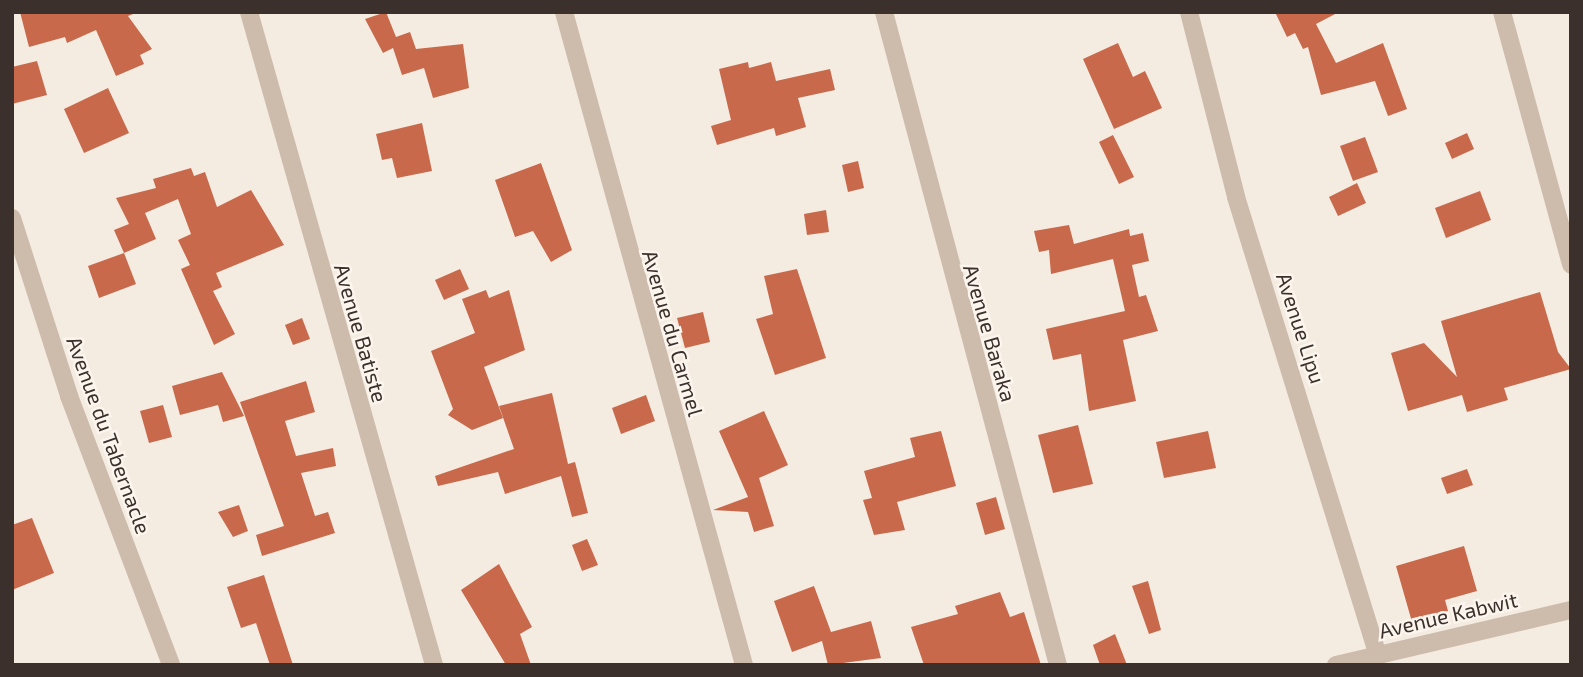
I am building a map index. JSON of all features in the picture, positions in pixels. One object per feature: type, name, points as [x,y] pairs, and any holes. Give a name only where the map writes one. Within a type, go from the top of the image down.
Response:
[{"type":"street","name":"Avenue Batiste","points":[[249,12],[434,665]]},
{"type":"street","name":"Avenue du Carmel","points":[[564,12],[744,665]]},
{"type":"street","name":"Avenue Baraka","points":[[884,12],[1058,665]]},
{"type":"street","name":"Avenue Lipu","points":[[1189,12],[1236,197],[1378,654]]},
{"type":"street","points":[[1502,12],[1571,265]]},
{"type":"street","name":"Avenue du Tabernacle","points":[[12,218],[69,396],[171,665]]},
{"type":"street","name":"Avenue Kabwit","points":[[1336,665],[1571,610]]},
{"type":"building","points":[[20,12],[138,12],[128,16],[152,49],[140,55],[144,64],[116,76],[96,30],[67,43],[65,37],[29,47]]},
{"type":"building","points":[[386,12],[396,37],[410,32],[416,49],[463,44],[469,88],[433,98],[424,68],[402,75],[393,48],[383,53],[365,19]]},
{"type":"building","points":[[1275,12],[1339,12],[1316,24],[1336,63],[1383,43],[1407,109],[1388,116],[1375,81],[1321,95],[1308,47],[1303,49],[1295,33],[1287,37]]},
{"type":"building","points":[[1118,43],[1133,77],[1145,71],[1162,108],[1114,129],[1083,59]]},
{"type":"building","points":[[37,61],[47,95],[12,104],[12,67]]},
{"type":"building","points":[[748,62],[749,68],[771,62],[776,81],[830,69],[835,90],[798,98],[806,127],[776,136],[774,128],[717,145],[711,126],[731,120],[719,69]]},
{"type":"building","points":[[108,88],[129,133],[84,153],[64,109]]},
{"type":"building","points":[[422,123],[432,171],[397,178],[392,158],[382,160],[376,134]]},
{"type":"building","points":[[1467,133],[1474,149],[1452,159],[1445,143]]},
{"type":"building","points":[[1113,135],[1134,177],[1119,184],[1099,142]]},
{"type":"building","points":[[1365,137],[1378,172],[1353,181],[1340,146]]},
{"type":"building","points":[[858,161],[864,188],[848,192],[842,165]]},
{"type":"building","points":[[541,163],[572,250],[551,262],[533,231],[515,237],[495,180]]},
{"type":"building","points":[[191,168],[194,176],[205,172],[217,207],[251,190],[284,245],[216,273],[222,287],[213,291],[235,334],[214,345],[181,269],[190,265],[178,240],[191,234],[178,199],[145,213],[156,239],[124,253],[114,230],[129,224],[116,198],[156,188],[153,179]]},
{"type":"building","points":[[1357,183],[1366,203],[1338,216],[1329,197]]},
{"type":"building","points":[[1480,191],[1491,220],[1446,238],[1435,208]]},
{"type":"building","points":[[826,210],[829,232],[807,235],[804,214]]},
{"type":"building","points":[[1069,225],[1074,244],[1129,229],[1130,236],[1143,233],[1149,261],[1132,265],[1139,297],[1146,295],[1158,331],[1123,340],[1136,401],[1089,411],[1081,354],[1053,360],[1046,329],[1125,311],[1113,259],[1051,274],[1049,250],[1039,252],[1034,231]]},
{"type":"building","points":[[124,253],[136,284],[99,298],[88,266]]},
{"type":"building","points":[[460,269],[469,289],[444,300],[435,280]]},
{"type":"building","points":[[797,269],[826,358],[775,375],[756,319],[773,314],[764,276]]},
{"type":"building","points":[[486,290],[489,298],[509,290],[525,350],[484,367],[503,418],[472,430],[448,415],[453,409],[431,351],[475,333],[462,299]]},
{"type":"building","points":[[1540,292],[1558,352],[1571,369],[1504,388],[1508,400],[1467,412],[1462,395],[1408,411],[1391,353],[1424,343],[1457,377],[1441,321]]},
{"type":"building","points":[[703,312],[710,342],[685,348],[677,318]]},
{"type":"building","points":[[302,318],[310,339],[293,345],[285,325]]},
{"type":"building","points":[[222,372],[244,416],[223,422],[218,405],[180,415],[172,386]]},
{"type":"building","points":[[306,381],[315,412],[285,421],[296,456],[333,448],[336,466],[301,473],[315,516],[328,512],[335,533],[262,556],[256,535],[284,526],[240,402]]},
{"type":"building","points":[[552,393],[568,464],[575,462],[588,513],[572,517],[561,476],[505,494],[498,472],[438,486],[435,476],[514,449],[499,406]]},
{"type":"building","points":[[646,395],[655,421],[621,434],[612,408]]},
{"type":"building","points":[[163,405],[172,437],[149,443],[140,411]]},
{"type":"building","points":[[764,411],[788,465],[759,478],[774,526],[754,532],[748,512],[713,510],[748,497],[719,431]]},
{"type":"building","points":[[1078,425],[1093,484],[1053,493],[1038,435]]},
{"type":"building","points":[[941,431],[956,486],[897,502],[905,530],[874,535],[863,500],[872,498],[864,471],[915,457],[910,438]]},
{"type":"building","points":[[1208,431],[1216,468],[1164,478],[1156,442]]},
{"type":"building","points":[[1467,469],[1473,485],[1447,494],[1441,478]]},
{"type":"building","points":[[996,497],[1005,529],[985,535],[976,503]]},
{"type":"building","points":[[239,505],[248,531],[233,537],[218,512]]},
{"type":"building","points":[[32,518],[54,573],[12,590],[12,525]]},
{"type":"building","points":[[587,539],[598,565],[582,571],[572,545]]},
{"type":"building","points":[[1464,546],[1477,591],[1445,600],[1448,611],[1412,622],[1396,566]]},
{"type":"building","points":[[499,564],[532,627],[520,634],[531,665],[506,665],[461,590]]},
{"type":"building","points":[[264,575],[293,665],[270,665],[256,623],[241,628],[227,587]]},
{"type":"building","points":[[1148,581],[1161,630],[1149,634],[1132,586]]},
{"type":"building","points":[[814,586],[831,632],[871,621],[881,658],[828,665],[822,641],[792,652],[774,601]]},
{"type":"building","points":[[1000,592],[1010,617],[1024,612],[1041,665],[924,665],[911,627],[958,614],[955,606]]},
{"type":"building","points":[[1115,634],[1127,665],[1100,665],[1093,645]]}]
